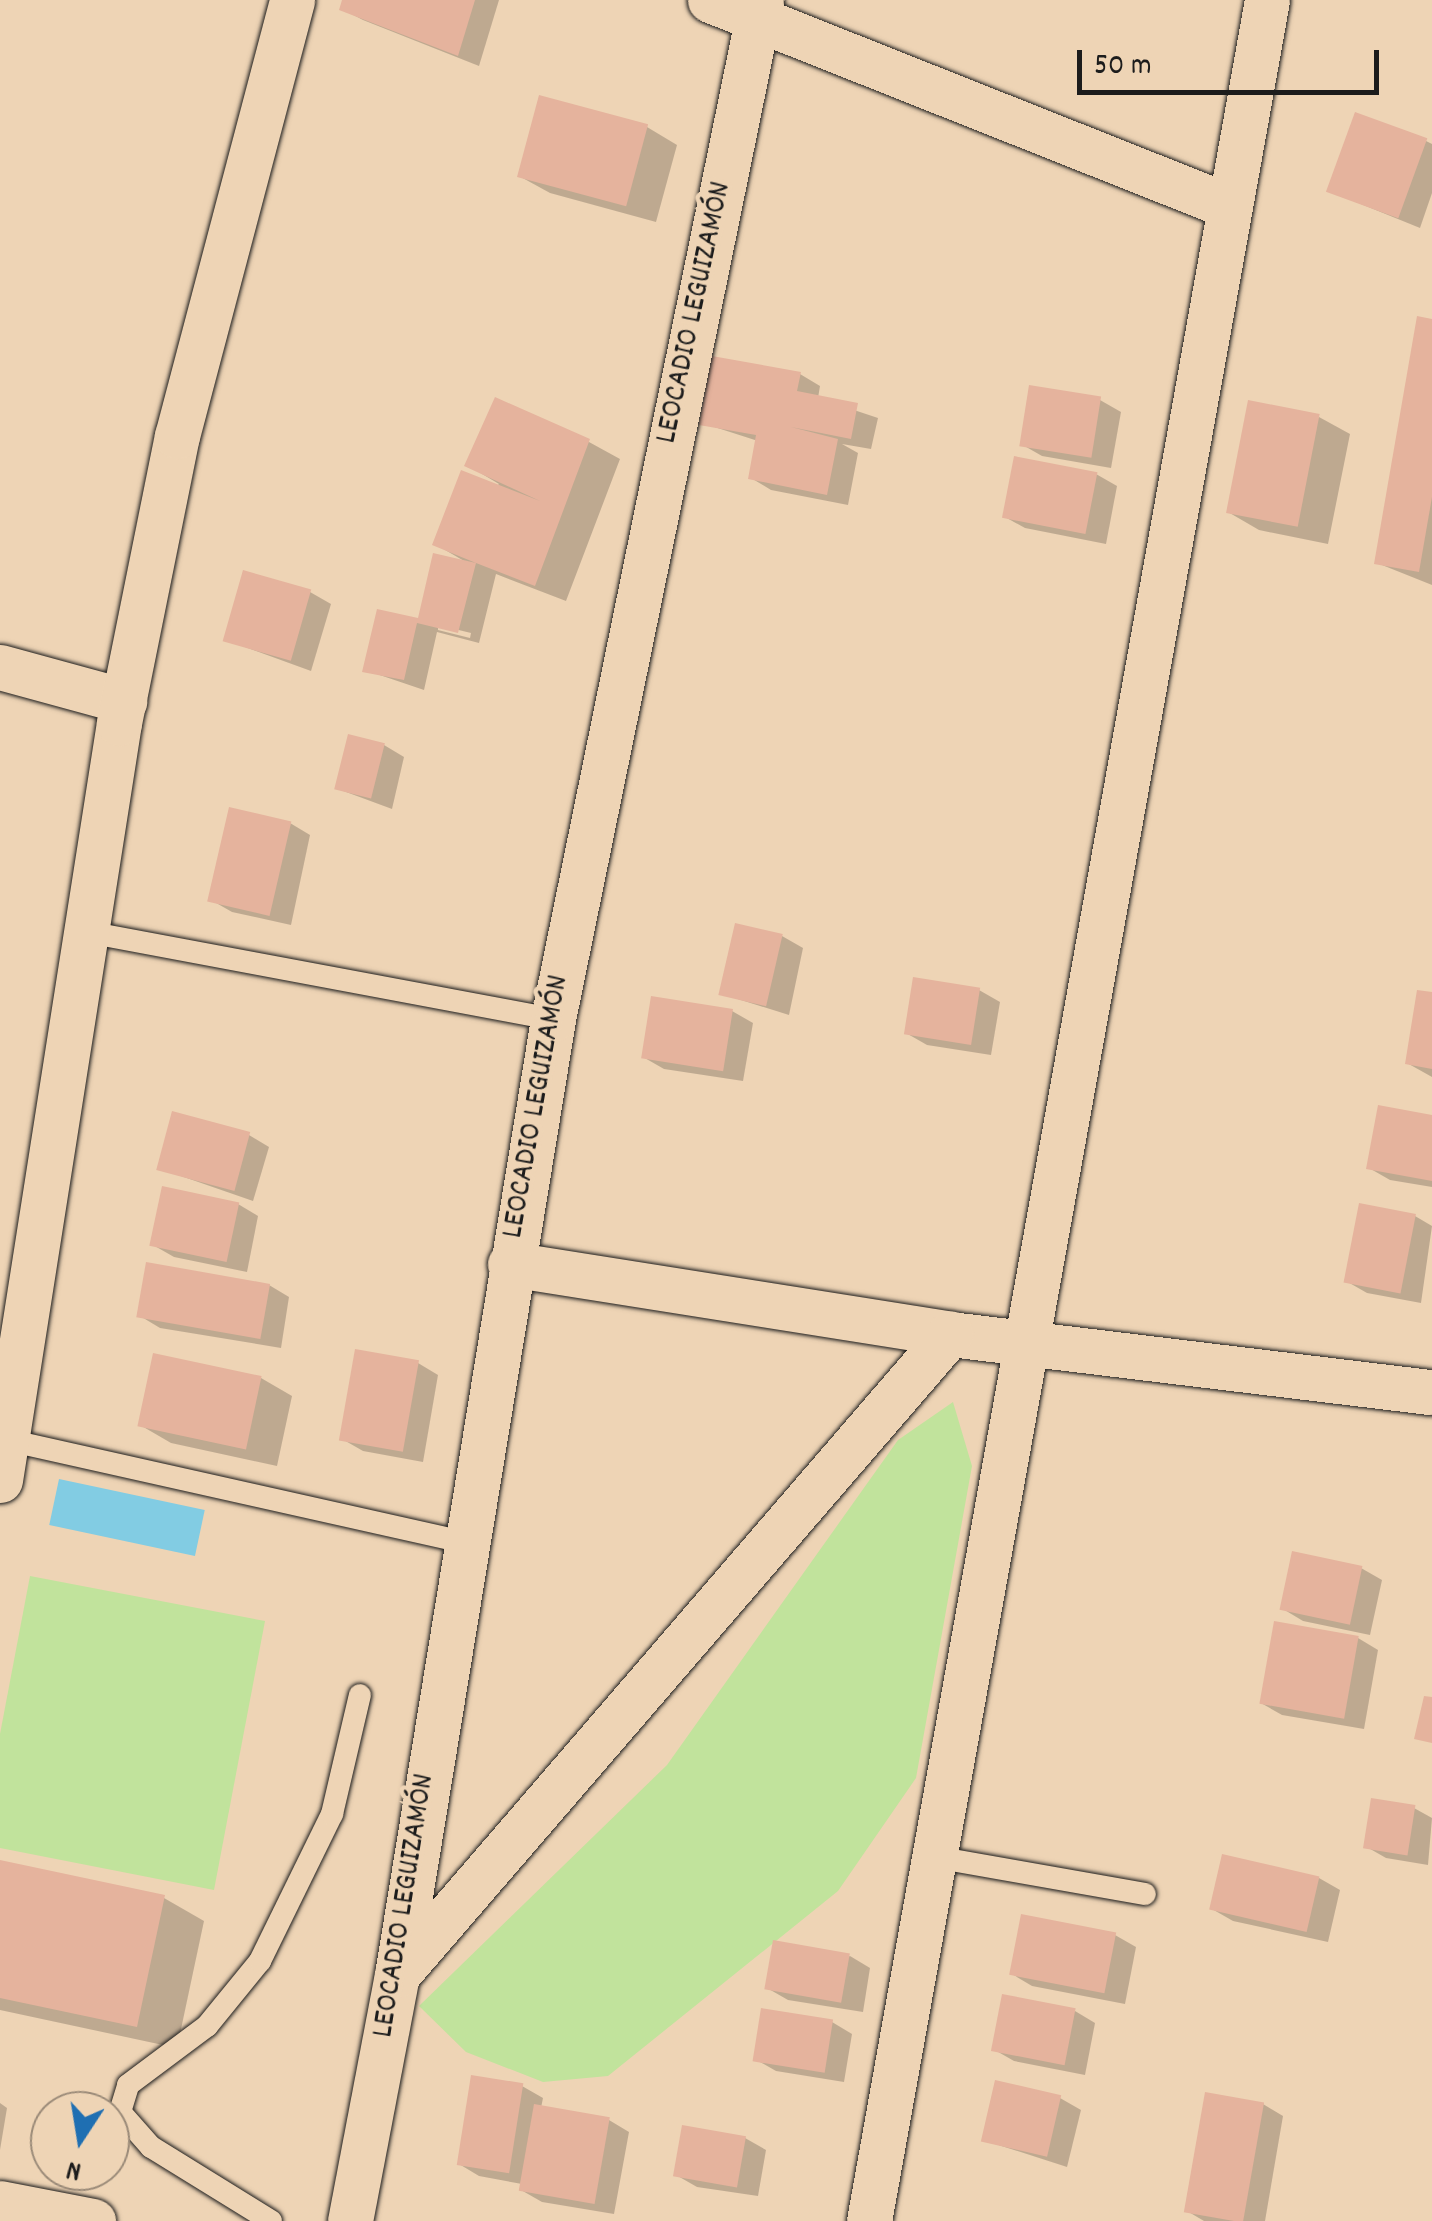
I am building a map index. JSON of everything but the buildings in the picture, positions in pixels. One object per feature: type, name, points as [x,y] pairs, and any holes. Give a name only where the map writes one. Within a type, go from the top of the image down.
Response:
[{"type":"street","points":[[4,1460],[82,931],[124,700],[177,436],[292,0]]},
{"type":"street","points":[[710,0],[759,9],[1226,205]]},
{"type":"street","points":[[869,2221],[1029,1344],[1226,205],[1266,0]]},
{"type":"street","name":"LEOCADIO LEGUIZAMÓN","points":[[350,2221],[397,1976],[463,1542],[552,1019],[759,9]]},
{"type":"street","points":[[0,667],[124,700]]},
{"type":"street","points":[[510,1264],[950,1334],[1432,1392]]},
{"type":"street","points":[[397,1976],[950,1334]]},
{"type":"street","points":[[0,2203],[93,2221]]},
{"type":"lane","points":[[82,931],[552,1019]]},
{"type":"lane","points":[[4,1460],[463,1542]]},
{"type":"lane","points":[[270,2221],[151,2148],[120,2112],[128,2085],[206,2026],[260,1961],[332,1814],[360,1695]]},
{"type":"lane","points":[[935,1858],[1144,1894]]},
{"type":"green space","points":[[953,1402],[972,1466],[916,1778],[838,1891],[608,2076],[543,2082],[466,2052],[419,2006],[667,1765],[898,1440]]},
{"type":"green space","points":[[30,1576],[265,1621],[214,1890],[0,1848],[0,1734]]},
{"type":"water","points":[[59,1479],[205,1510],[195,1556],[49,1525]]}]
